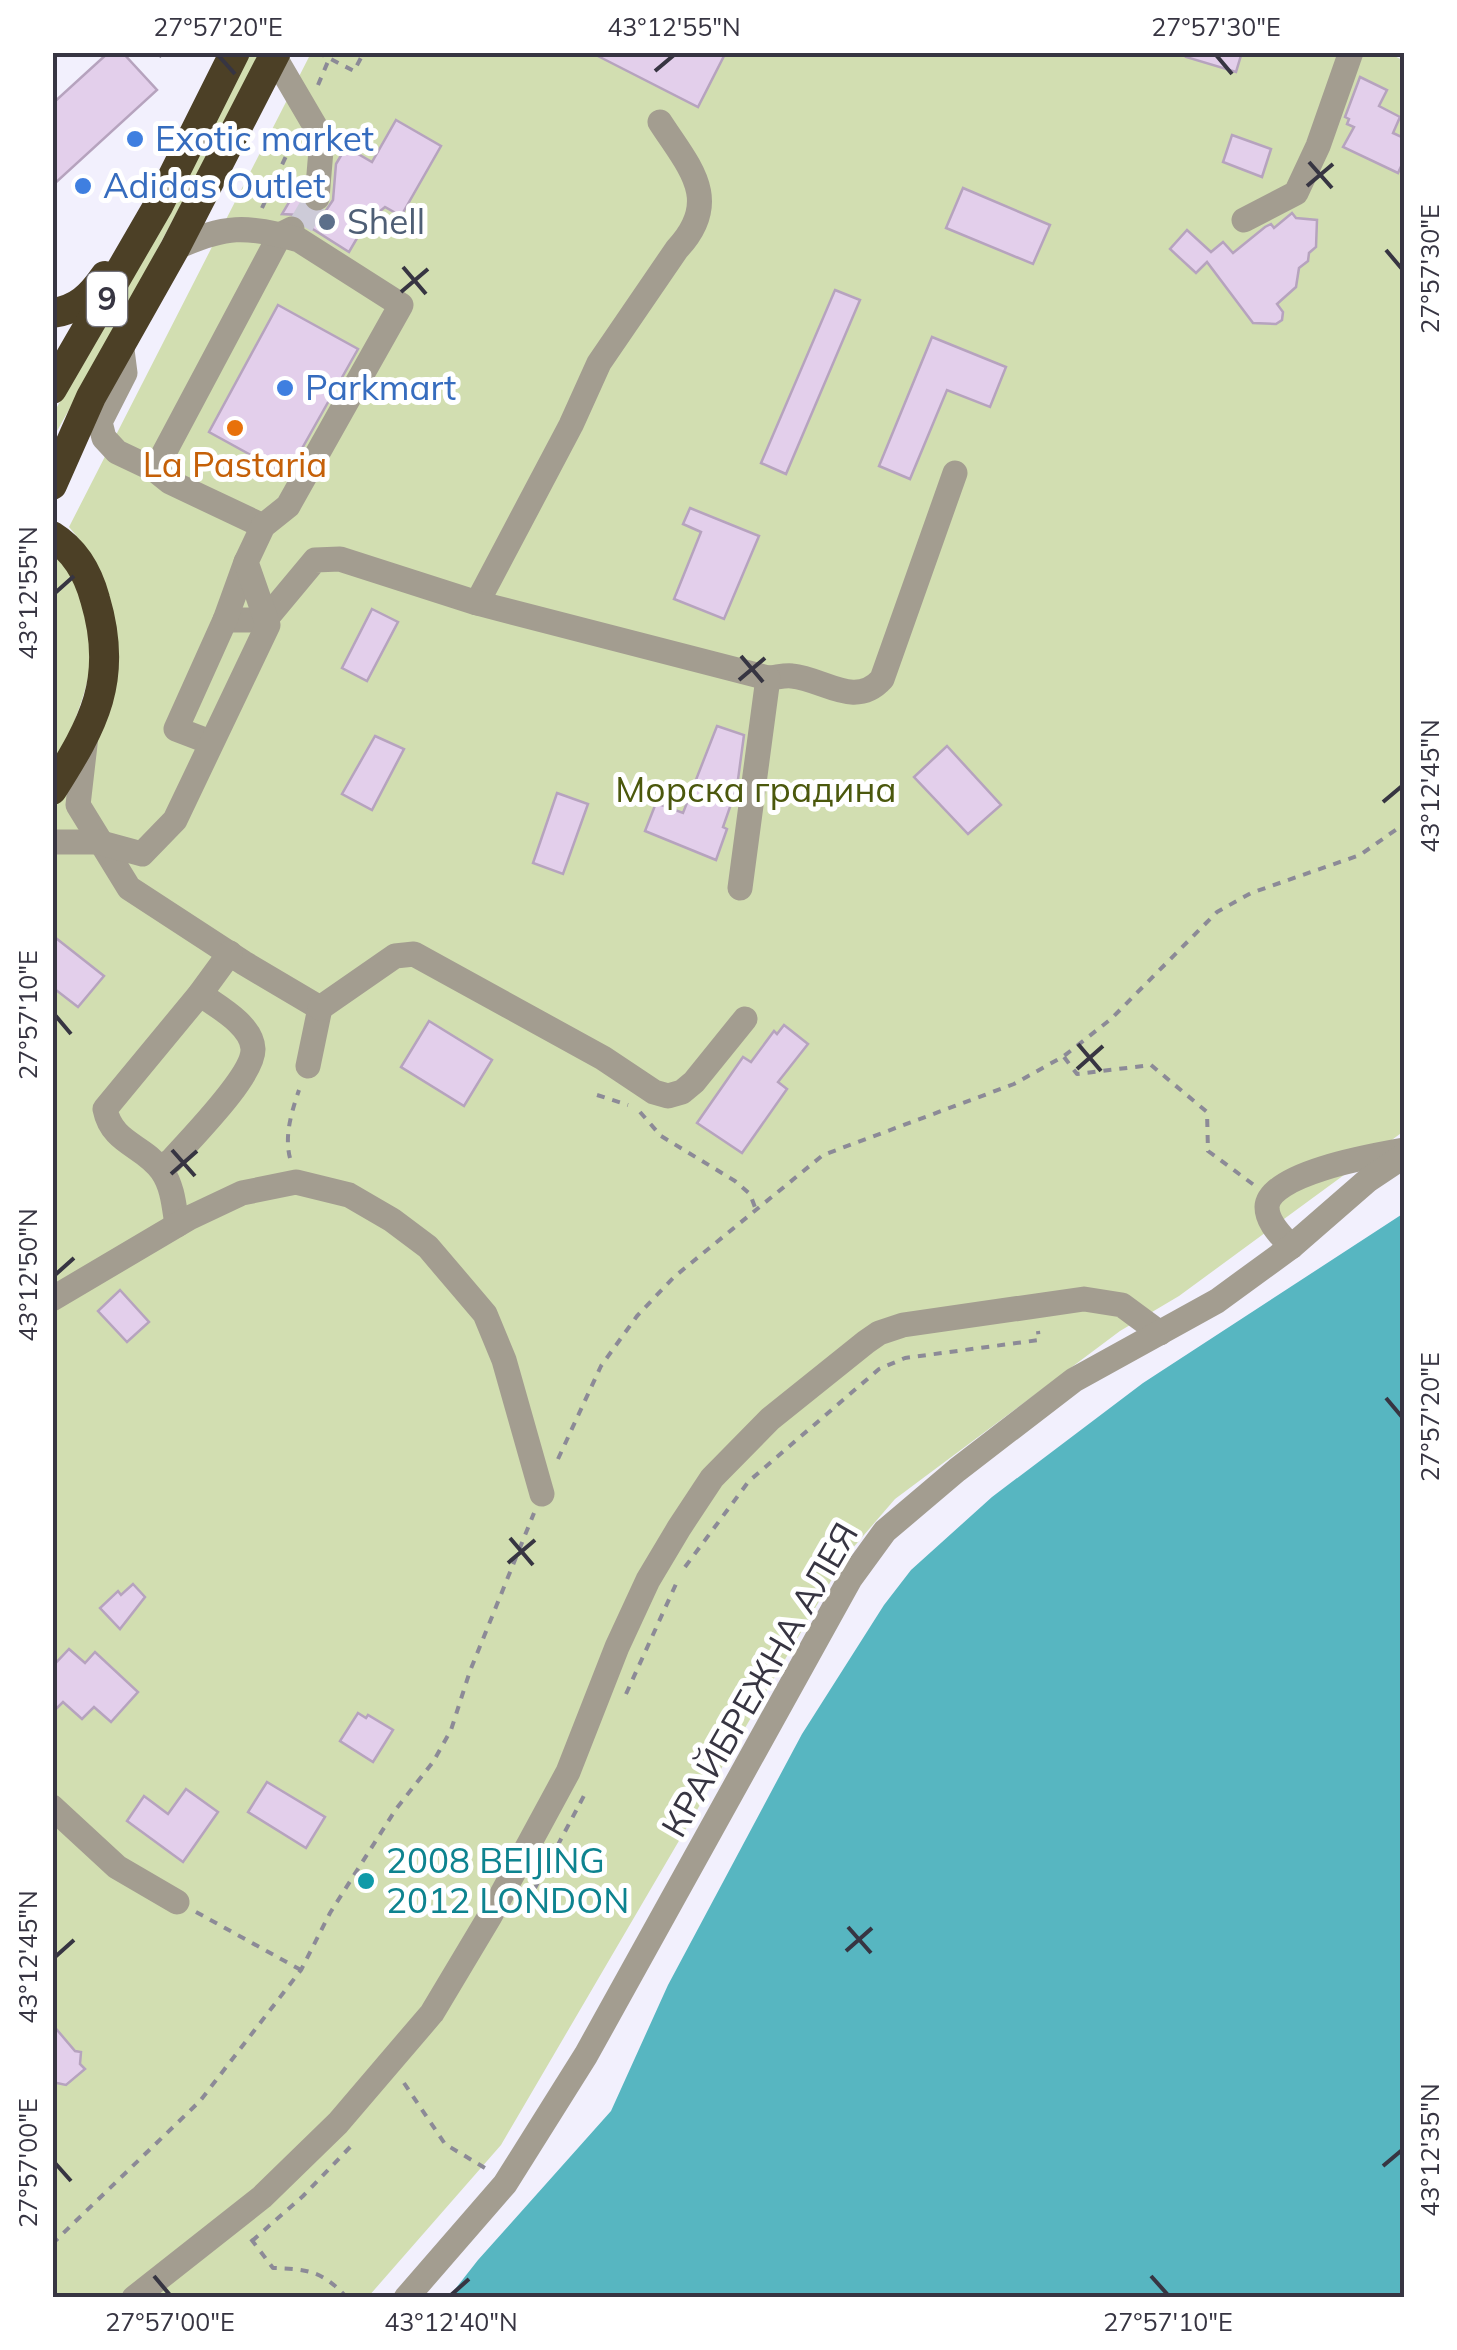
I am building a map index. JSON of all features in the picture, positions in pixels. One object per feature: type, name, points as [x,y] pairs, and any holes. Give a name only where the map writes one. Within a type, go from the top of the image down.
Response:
[{"type":"highway","name":"9","points":[[52,390],[158,206],[235,52]]},
{"type":"highway","name":"9","points":[[53,484],[91,397],[275,54]]},
{"type":"highway","points":[[52,313],[74,308],[88,298],[158,206]]},
{"type":"highway","points":[[52,536],[64,543],[82,564],[104,633],[102,685],[86,736],[52,790]]},
{"type":"lane","points":[[1244,220],[1296,193],[1318,146],[1351,52]]},
{"type":"lane","points":[[275,54],[322,138],[317,198]]},
{"type":"lane","points":[[477,603],[571,425],[599,362],[690,235],[701,193],[660,122]]},
{"type":"lane","points":[[174,248],[206,234],[252,228],[290,230],[299,240],[402,305],[288,506],[263,526],[246,562],[225,620],[176,729],[210,742]]},
{"type":"lane","points":[[154,470],[290,230]]},
{"type":"lane","points":[[121,342],[125,373],[100,422],[104,438],[117,452],[170,482],[263,526]]},
{"type":"lane","points":[[265,620],[306,568],[325,557],[477,603],[768,678],[792,676],[855,694],[866,693],[882,679],[956,474]]},
{"type":"lane","points":[[52,842],[98,842],[142,854],[176,820],[268,625],[246,562]]},
{"type":"lane","points":[[225,620],[265,620]]},
{"type":"lane","points":[[740,888],[768,678]]},
{"type":"lane","points":[[86,736],[78,805],[130,888],[320,1008]]},
{"type":"lane","points":[[308,1066],[320,1008],[395,956],[414,954],[603,1058],[654,1092],[668,1096],[682,1092],[694,1082],[745,1019]]},
{"type":"lane","points":[[177,1225],[169,1184],[160,1167],[108,1126],[104,1108],[207,999],[236,958]]},
{"type":"lane","points":[[160,1167],[171,1161],[248,1070],[254,1048],[246,1031],[207,999]]},
{"type":"lane","points":[[1291,1247],[1271,1222],[1267,1209],[1270,1196],[1282,1184],[1316,1172],[1404,1153]]},
{"type":"lane","name":"КРАЙБРЕЖНА АЛЕЯ","points":[[406,2298],[504,2184],[586,2056],[850,1580],[885,1531],[1074,1380],[1218,1301],[1291,1247],[1404,1153]]},
{"type":"lane","points":[[52,1300],[177,1225],[242,1193],[296,1182],[349,1195],[428,1247],[486,1314],[504,1360],[542,1494]]},
{"type":"lane","points":[[134,2298],[235,2219],[338,2123],[432,2013],[568,1772],[648,1580],[712,1478],[770,1419],[878,1333],[903,1326],[1084,1300],[1122,1305],[1160,1332]]},
{"type":"lane","points":[[52,1808],[118,1867],[177,1902]]},
{"type":"path","points":[[317,52],[354,72],[364,52]]},
{"type":"path","points":[[252,228],[332,52]]},
{"type":"path","points":[[52,2244],[200,2101],[301,1970],[330,1913],[396,1809],[434,1762],[451,1730],[470,1671],[542,1494],[601,1366],[637,1316],[674,1277],[823,1155],[1014,1084],[1064,1056],[1112,1020],[1216,912],[1251,892],[1360,855],[1404,824]]},
{"type":"path","points":[[1064,1056],[1077,1074],[1152,1065],[1207,1112],[1208,1152],[1270,1196]]},
{"type":"path","points":[[296,1182],[286,1145],[292,1110],[308,1066]]},
{"type":"path","points":[[597,1094],[632,1106],[661,1136],[735,1181],[750,1194],[756,1210]]},
{"type":"path","points":[[624,1699],[680,1574],[749,1481],[879,1369],[905,1358],[1039,1340],[1034,1307]]},
{"type":"path","points":[[526,1903],[587,1790]]},
{"type":"path","points":[[177,1902],[301,1970]]},
{"type":"path","points":[[394,2096],[404,2083],[445,2144],[504,2184]]},
{"type":"path","points":[[252,2241],[361,2136]]},
{"type":"path","points":[[235,2219],[273,2268],[309,2269],[333,2282],[347,2298]]},
{"type":"green space","name":"Морска градина","points":[[1387,52],[1404,61],[1404,1131],[1179,1296],[1120,1331],[895,1499],[845,1557],[501,2145],[368,2297],[53,2297],[52,807],[98,736],[80,540],[69,527],[311,53]]},
{"type":"green space","points":[[248,53],[261,53],[53,438],[53,414],[174,201]]},
{"type":"green space","points":[[56,550],[87,607],[92,634],[86,687],[53,773],[52,557]]},
{"type":"water","points":[[1404,1213],[1404,2297],[449,2297],[611,2111],[668,1985],[802,1734],[884,1605],[911,1570],[992,1497],[1143,1383]]},
{"type":"building","points":[[109,52],[122,52],[157,90],[52,186],[52,104]]},
{"type":"building","points":[[590,52],[726,52],[698,107]]},
{"type":"building","points":[[1187,52],[1242,52],[1236,72],[1186,57]]},
{"type":"building","points":[[1360,77],[1387,90],[1379,106],[1400,117],[1393,133],[1404,138],[1404,160],[1398,173],[1343,147],[1354,127],[1347,124],[1349,119],[1345,117]]},
{"type":"building","points":[[396,120],[441,146],[401,216],[385,207],[379,212],[374,209],[349,252],[308,226],[300,215],[282,214],[298,187],[307,211],[325,212],[333,200],[336,164],[346,147],[372,162]]},
{"type":"building","points":[[1232,135],[1271,149],[1262,177],[1223,162]]},
{"type":"building","points":[[963,188],[1050,225],[1033,264],[946,228]]},
{"type":"building","points":[[1292,213],[1296,218],[1317,220],[1316,247],[1299,268],[1296,287],[1277,304],[1283,312],[1282,320],[1276,324],[1253,323],[1207,262],[1196,273],[1170,249],[1187,230],[1211,252],[1223,242],[1233,253],[1265,227],[1271,224],[1274,228]]},
{"type":"building","points":[[835,290],[860,300],[786,474],[761,463]]},
{"type":"building","name":"Parkmart","points":[[278,305],[358,349],[287,475],[209,432]]},
{"type":"building","points":[[932,337],[1006,367],[990,407],[947,390],[910,479],[879,466]]},
{"type":"building","points":[[690,508],[759,536],[724,619],[674,599],[701,532],[683,524]]},
{"type":"building","points":[[372,609],[398,622],[367,681],[342,668]]},
{"type":"building","points":[[717,726],[744,735],[737,787],[716,860],[645,831],[656,803],[683,813]]},
{"type":"building","points":[[375,736],[404,749],[372,810],[342,794]]},
{"type":"building","points":[[947,746],[1001,805],[968,834],[914,777]]},
{"type":"building","points":[[557,793],[588,804],[563,874],[533,863]]},
{"type":"building","points":[[52,935],[104,976],[78,1007],[52,987]]},
{"type":"building","points":[[429,1021],[492,1060],[464,1106],[401,1067]]},
{"type":"building","points":[[784,1025],[808,1044],[778,1082],[787,1089],[742,1153],[697,1123],[743,1057],[751,1062],[774,1031],[777,1034]]},
{"type":"building","points":[[120,1290],[149,1322],[127,1342],[98,1311]]},
{"type":"building","points":[[133,1584],[145,1597],[120,1629],[100,1608],[118,1591],[121,1595]]},
{"type":"building","points":[[69,1649],[85,1663],[95,1652],[138,1692],[111,1722],[94,1707],[82,1719],[63,1702],[52,1713],[52,1667]]},
{"type":"building","points":[[358,1713],[393,1730],[373,1762],[340,1741]]},
{"type":"building","points":[[267,1782],[325,1817],[306,1848],[248,1812]]},
{"type":"building","points":[[186,1789],[218,1812],[183,1862],[127,1821],[144,1796],[168,1814]]},
{"type":"building","points":[[52,2024],[75,2051],[81,2052],[80,2064],[85,2069],[66,2085],[52,2082]]},
{"type":"tunnel","points":[[301,225],[317,198]]},
{"type":"place","name":"Exotic market","points":[[135,139]]},
{"type":"place","name":"Adidas Outlet","points":[[83,186]]},
{"type":"place","name":"Shell","points":[[327,222]]},
{"type":"place","name":"Parkmart","points":[[285,388]]},
{"type":"place","name":"La Pastaria","points":[[235,428]]},
{"type":"place","name":"2008 BEIJING 2012 LONDON","points":[[366,1881]]}]
